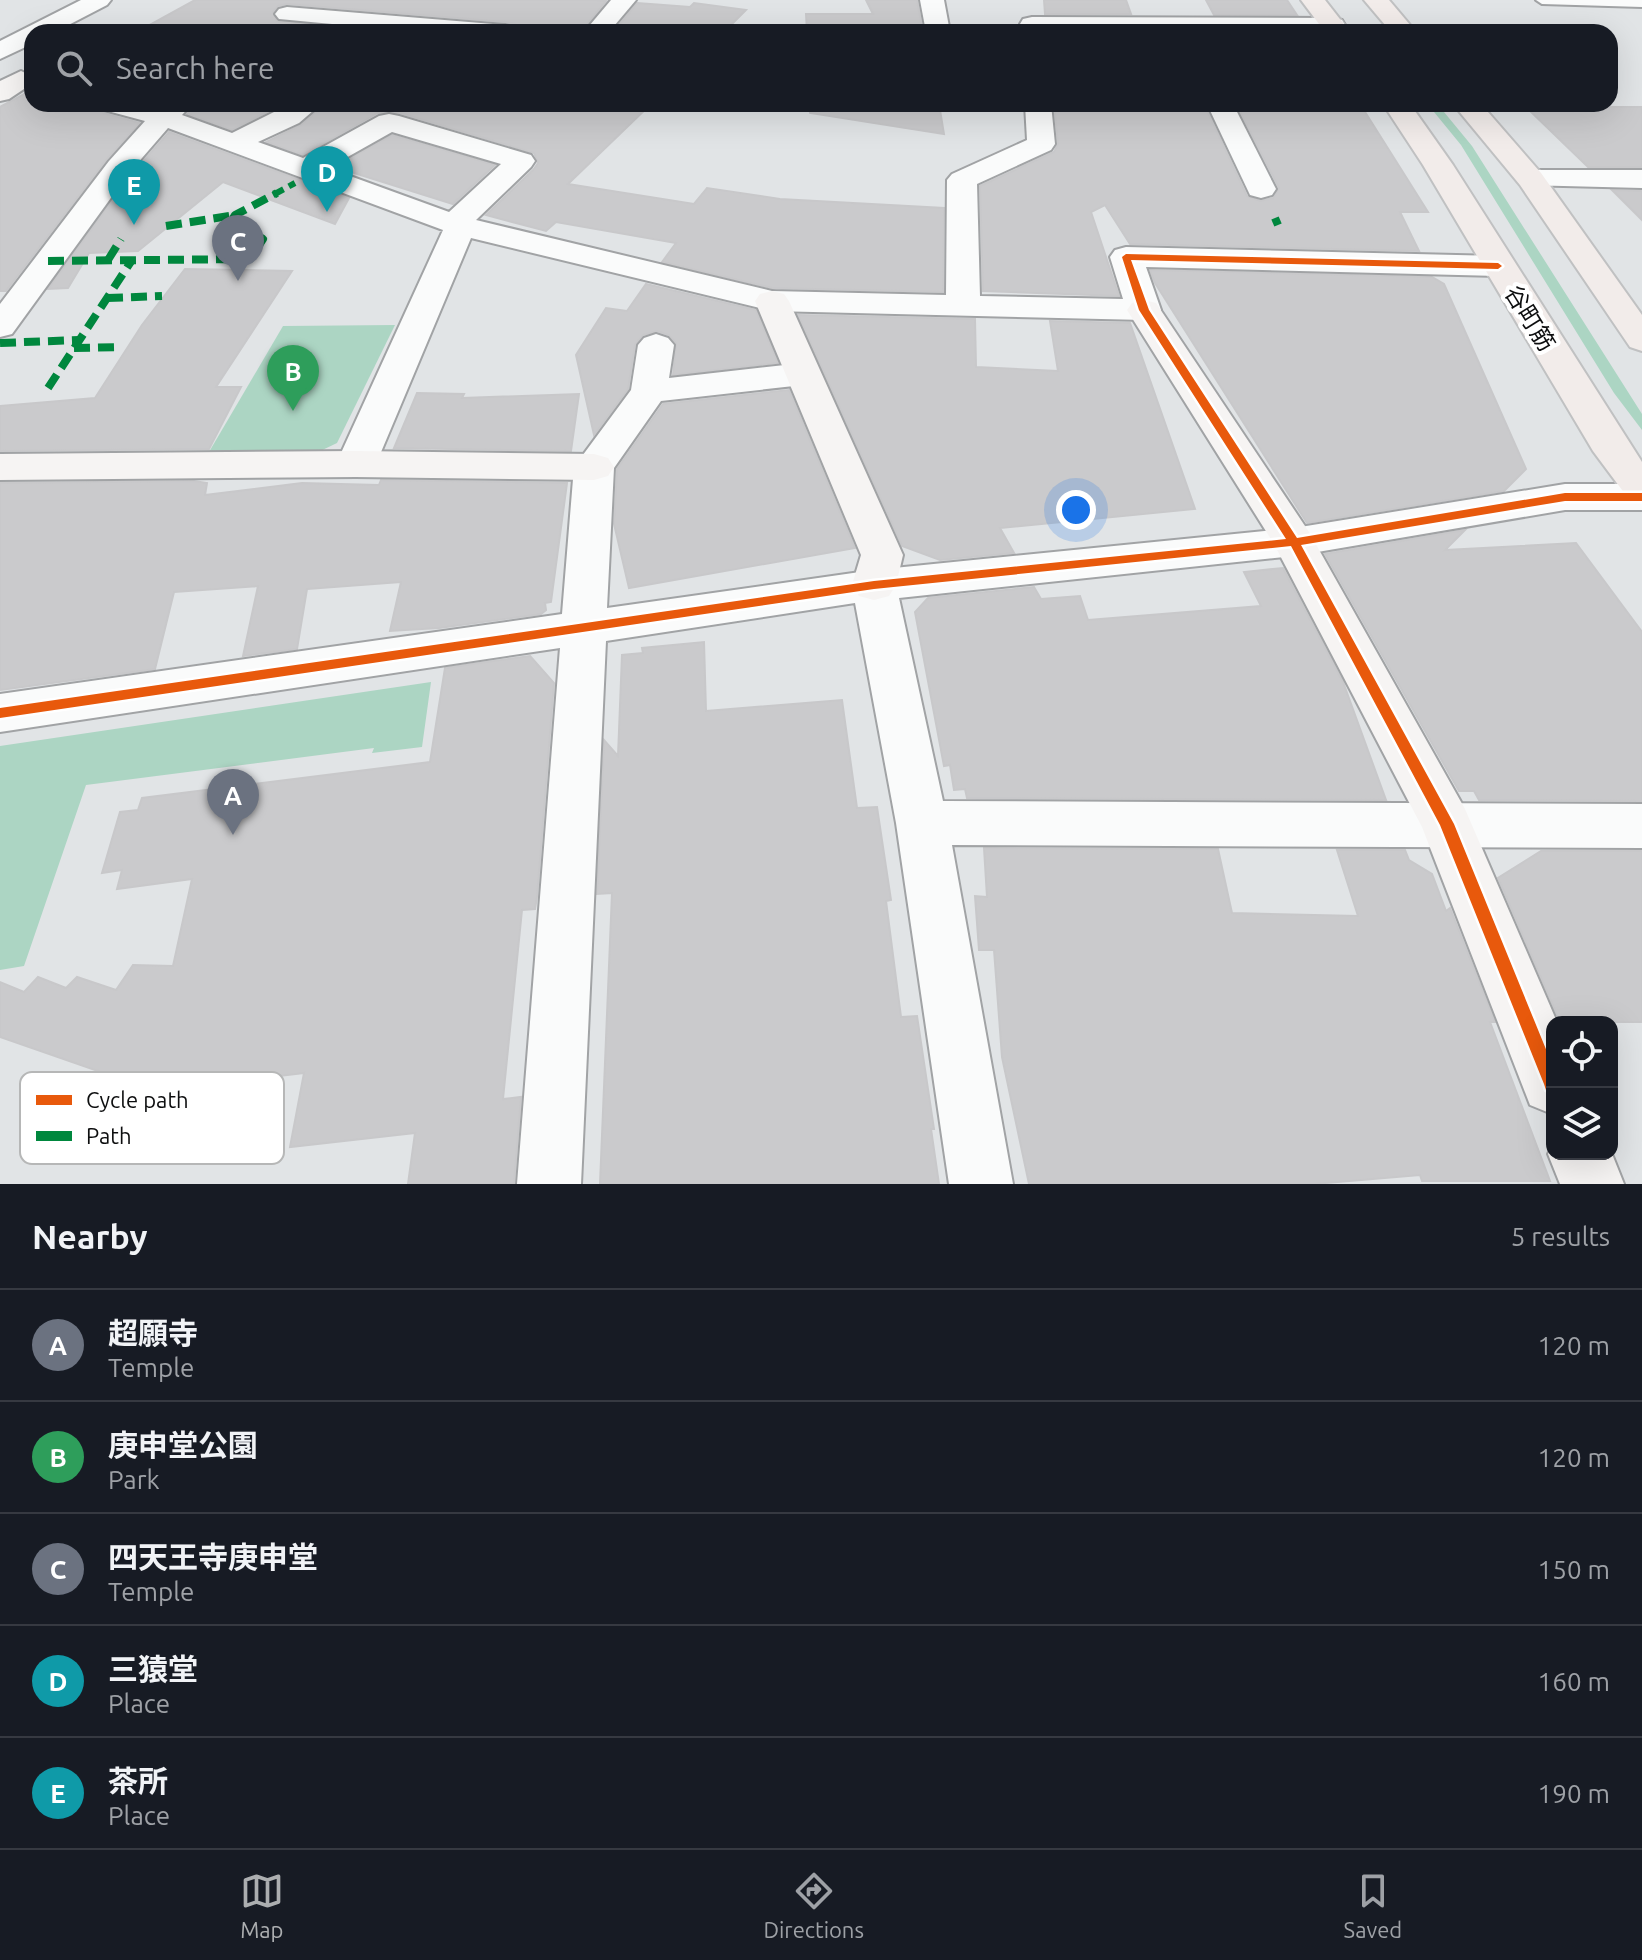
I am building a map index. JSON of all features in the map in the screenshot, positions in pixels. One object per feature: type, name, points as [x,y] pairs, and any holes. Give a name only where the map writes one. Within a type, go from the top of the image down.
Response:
[{"type":"main road","points":[[1313,0],[1333,24]]},
{"type":"main road","points":[[1376,0],[1397,24]]},
{"type":"main road","name":"谷町筋","points":[[1402,112],[1438,165],[1613,451],[1642,489]]},
{"type":"main road","points":[[1473,112],[1531,179],[1642,340]]},
{"type":"street","points":[[52,24],[99,0]]},
{"type":"street","points":[[603,24],[624,0]]},
{"type":"street","points":[[932,0],[936,24]]},
{"type":"street","points":[[275,24],[295,7],[438,24]]},
{"type":"street","points":[[1031,19],[1200,24]]},
{"type":"street","points":[[0,51],[24,38]]},
{"type":"street","points":[[0,327],[119,167],[170,112]]},
{"type":"street","points":[[173,112],[233,143],[458,224],[772,301],[1144,310]]},
{"type":"street","points":[[233,143],[296,112]]},
{"type":"street","points":[[963,306],[962,180],[1041,144],[1039,112]]},
{"type":"street","points":[[1224,112],[1261,189]]},
{"type":"street","points":[[305,169],[389,122],[521,161],[458,224],[356,464]]},
{"type":"street","points":[[1531,179],[1642,179]]},
{"type":"street","points":[[1498,266],[1292,253],[1126,257],[1144,310],[1294,542],[1447,824],[1546,1069]]},
{"type":"street","points":[[772,301],[882,555],[874,585],[922,823],[981,1184]]},
{"type":"street","points":[[549,1184],[594,467],[649,391],[656,345]]},
{"type":"street","points":[[649,391],[803,374]]},
{"type":"street","points":[[0,467],[356,464],[594,467]]},
{"type":"street","points":[[0,713],[874,585],[1294,542],[1565,497],[1642,497]]},
{"type":"street","points":[[922,823],[1642,826]]},
{"type":"street","points":[[1582,1160],[1592,1184]]},
{"type":"lane","points":[[1542,0],[1642,3]]},
{"type":"green space","points":[[1434,112],[1444,112],[1472,146],[1642,414],[1642,430],[1614,393],[1461,145]]},
{"type":"green space","points":[[395,325],[337,443],[314,454],[209,452],[283,326]]},
{"type":"green space","points":[[431,682],[422,747],[372,753],[374,748],[86,785],[24,966],[0,970],[0,746]]},
{"type":"building","points":[[195,0],[606,1],[587,24],[515,24],[287,4],[278,6],[273,12],[277,21],[306,24],[152,24]]},
{"type":"building","points":[[866,0],[917,0],[922,24],[807,24],[806,14],[873,14]]},
{"type":"building","points":[[1044,0],[1126,0],[1131,14],[1045,14]]},
{"type":"building","points":[[1206,0],[1287,0],[1297,15],[1214,15]]},
{"type":"building","points":[[637,3],[690,7],[694,3],[746,10],[732,24],[620,24]]},
{"type":"building","points":[[24,94],[24,112],[102,112],[140,123],[107,159],[6,291],[0,291],[0,107]]},
{"type":"building","points":[[1618,107],[1642,107],[1642,167],[1588,167],[1531,112],[1618,112]]},
{"type":"building","points":[[189,112],[267,112],[232,130],[187,114]]},
{"type":"building","points":[[315,112],[643,112],[568,184],[694,204],[707,188],[780,199],[944,208],[943,292],[772,288],[662,262],[676,243],[556,222],[546,231],[486,215],[534,169],[538,163],[534,153],[400,113],[378,113],[303,155],[266,142],[301,125]]},
{"type":"building","points":[[940,112],[944,134],[810,113]]},
{"type":"building","points":[[1055,112],[1208,112],[1247,196],[1260,201],[1273,198],[1279,188],[1240,112],[1365,112],[1428,212],[1400,212],[1419,251],[1130,244],[1105,205],[1091,212],[1119,296],[983,291],[980,186],[1054,152],[1058,144]]},
{"type":"building","points":[[169,132],[349,198],[335,224],[223,182],[138,251],[89,253],[68,288],[48,289],[131,175]]},
{"type":"building","points":[[392,135],[495,165],[453,204],[335,167]]},
{"type":"building","points":[[1612,190],[1642,191],[1642,220]]},
{"type":"building","points":[[185,269],[292,271],[216,387],[241,387],[209,449],[0,451],[0,406],[95,398],[142,325]]},
{"type":"building","points":[[1150,270],[1432,277],[1444,284],[1526,469],[1504,491],[1307,523],[1155,283]]},
{"type":"building","points":[[646,284],[756,310],[778,363],[673,375],[676,343],[669,335],[657,331],[643,335],[635,345],[628,389],[594,435],[576,355],[606,308],[627,311]]},
{"type":"building","points":[[798,315],[975,319],[976,367],[1058,371],[1050,321],[1130,323],[1195,509],[1000,528],[1014,553],[940,560],[902,546]]},
{"type":"building","points":[[789,390],[855,548],[629,588],[614,524],[617,469],[663,404]]},
{"type":"building","points":[[417,393],[464,394],[462,398],[579,394],[571,451],[394,448]]},
{"type":"building","points":[[381,480],[567,483],[551,602],[545,603],[546,610],[541,614],[439,628],[390,631],[401,582],[307,589],[297,649],[243,656],[258,586],[174,592],[155,669],[0,690],[0,483],[194,481],[207,483],[205,495],[302,483],[379,485]]},
{"type":"building","points":[[1465,530],[1445,550],[1576,543],[1642,632],[1642,801],[1479,800],[1474,791],[1459,791],[1325,554]]},
{"type":"building","points":[[1283,568],[1343,682],[1386,800],[967,798],[965,789],[954,790],[950,765],[944,766],[915,612],[928,598],[1034,587],[1041,599],[1080,596],[1088,620],[1261,606],[1244,572]]},
{"type":"building","points":[[704,642],[706,711],[842,700],[857,808],[877,807],[891,900],[886,901],[901,1017],[917,1016],[939,1184],[600,1184],[612,893],[597,894],[604,740],[618,756],[622,655],[643,653],[642,648]]},
{"type":"building","points":[[530,656],[554,683],[537,897],[535,909],[522,910],[503,1099],[521,1097],[514,1184],[408,1184],[415,1133],[290,1147],[304,1073],[284,1075],[284,1072],[101,1072],[0,1037],[0,982],[24,992],[38,977],[66,988],[77,977],[116,990],[133,965],[173,966],[192,879],[117,889],[122,870],[102,873],[120,812],[138,810],[142,798],[430,762],[445,668]]},
{"type":"building","points":[[984,848],[1218,849],[1232,913],[1358,916],[1337,850],[1405,850],[1409,860],[1432,874],[1446,911],[1450,908],[1495,1022],[1490,1022],[1550,1181],[1422,1181],[1420,1175],[1314,1184],[1029,1184],[1002,1057],[994,950],[979,950],[975,896],[987,897]]},
{"type":"building","points":[[1541,851],[1642,851],[1642,1022],[1618,1022],[1618,1016],[1557,1016],[1498,878]]},
{"type":"marked path","points":[[48,261],[250,259],[263,239],[232,220],[235,215],[295,183]]},
{"type":"marked path","points":[[166,226],[235,215]]},
{"type":"marked path","points":[[1275,218],[1278,225]]},
{"type":"marked path","points":[[108,260],[121,239]]},
{"type":"marked path","points":[[48,388],[132,260]]},
{"type":"marked path","points":[[107,298],[162,296]]},
{"type":"marked path","points":[[0,343],[79,340]]},
{"type":"marked path","points":[[74,348],[121,347]]},
{"type":"cycle path","points":[[1498,266],[1126,257],[1144,310],[1294,542],[1447,824],[1546,1069]]},
{"type":"cycle path","points":[[0,713],[874,585],[1294,542],[1565,497],[1642,497]]},
{"type":"place","name":"三猿堂","points":[[327,212]]},
{"type":"place","name":"茶所","points":[[134,225]]},
{"type":"place","name":"四天王寺庚申堂","points":[[238,281]]},
{"type":"place","name":"庚申堂公園","points":[[293,411]]},
{"type":"place","name":"超願寺","points":[[233,835]]}]
